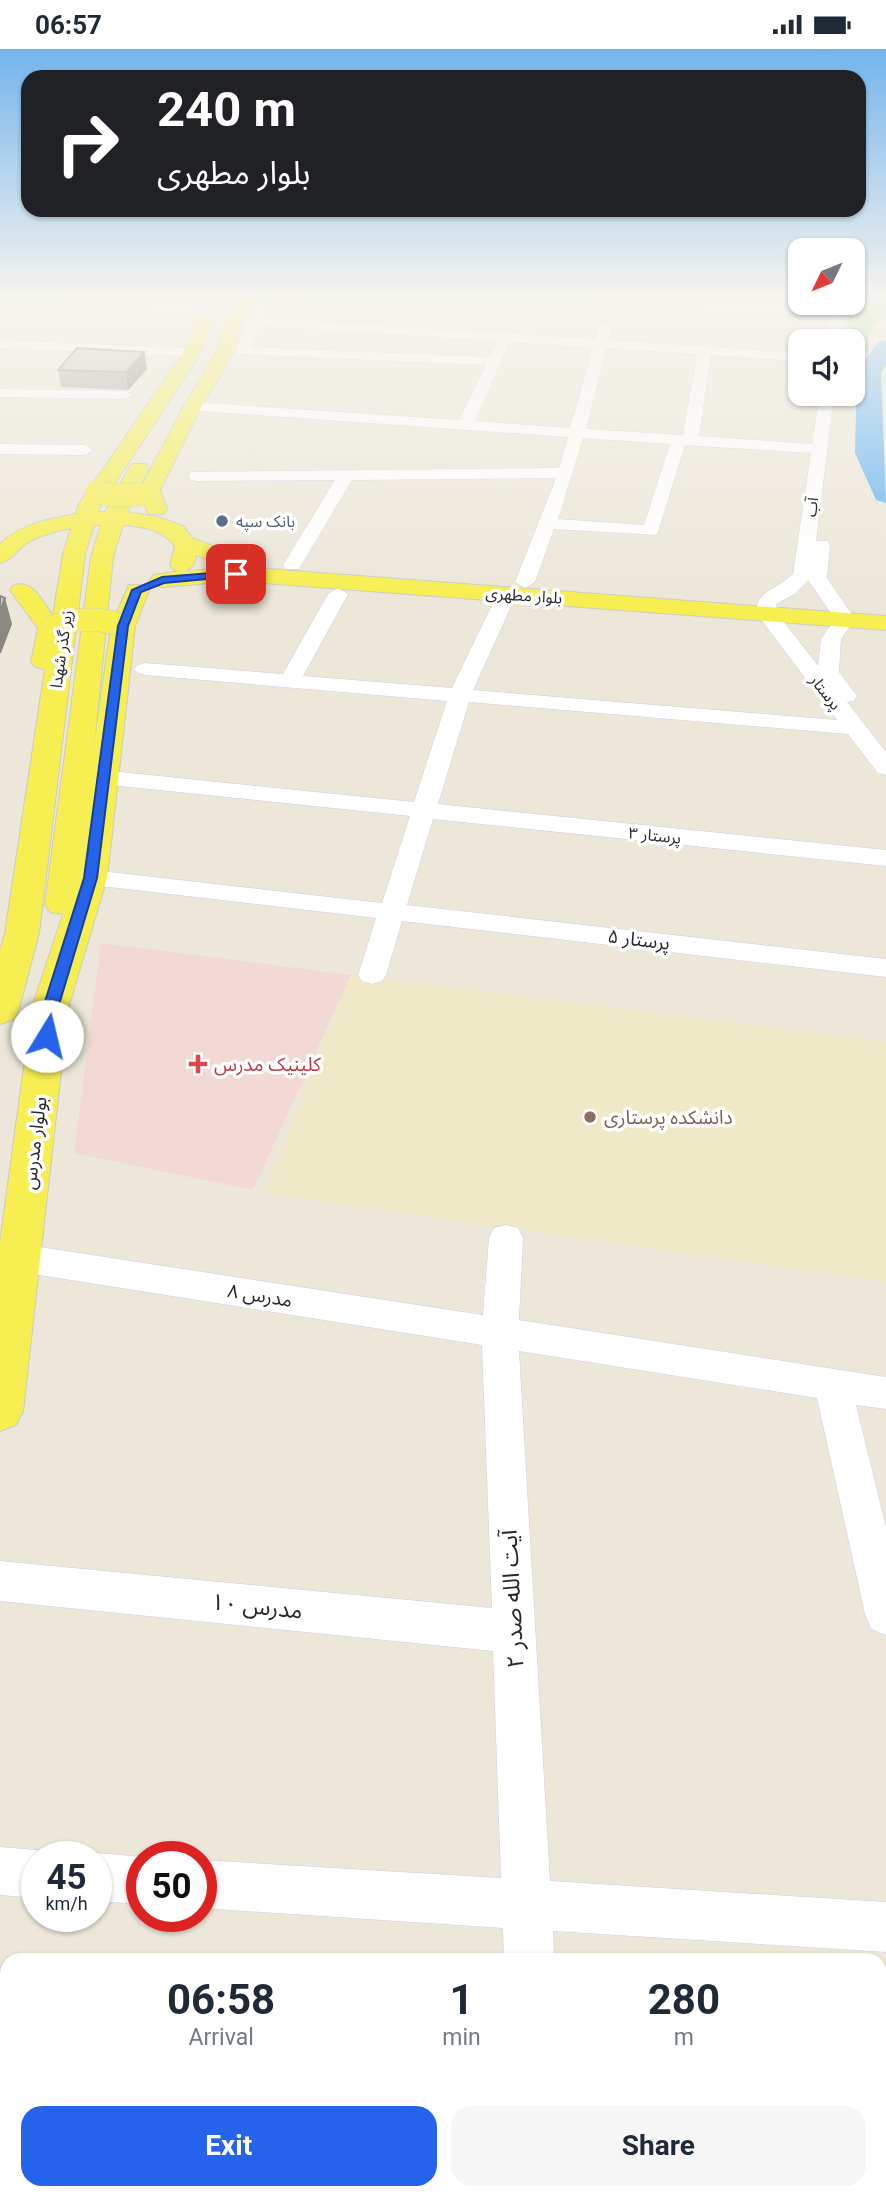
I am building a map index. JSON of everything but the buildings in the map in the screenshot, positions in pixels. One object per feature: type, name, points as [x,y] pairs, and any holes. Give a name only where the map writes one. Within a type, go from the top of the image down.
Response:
[{"type":"main road","points":[[53,524],[94,490],[107,455],[148,394]]},
{"type":"main road","name":"زیر گذر شهدا","points":[[0,1012],[22,933],[74,554],[90,504],[165,394]]},
{"type":"main road","name":"زیر گذر شهدا","points":[[50,1008],[102,557],[119,503],[183,394]]},
{"type":"main road","points":[[145,492],[200,394]]},
{"type":"main road","points":[[94,490],[117,496],[145,492]]},
{"type":"main road","points":[[145,492],[160,524]]},
{"type":"main road","points":[[1,551],[16,539],[53,524],[110,517],[160,524]]},
{"type":"main road","name":"بلوار مطهری","points":[[160,524],[178,533],[187,543],[218,556],[247,561],[525,582],[767,607]]},
{"type":"main road","points":[[11,582],[47,596],[76,599],[137,590],[180,569],[188,556],[187,543]]},
{"type":"main road","name":"بلوار مطهری","points":[[162,580],[236,574],[884,614]]},
{"type":"main road","points":[[11,582],[50,628]]},
{"type":"main road","name":"بولوار مدرس","points":[[0,1411],[50,1008],[90,878],[123,626],[137,590]]},
{"type":"main road","points":[[50,628],[89,618],[114,621],[123,626]]},
{"type":"main road","points":[[0,1006],[9,867],[50,628]]},
{"type":"street","points":[[83,394],[125,395]]},
{"type":"street","points":[[453,428],[474,394]]},
{"type":"street","points":[[525,582],[566,473],[587,394]]},
{"type":"street","points":[[546,523],[651,531],[685,440],[695,394]]},
{"type":"street","name":"آب","points":[[767,607],[802,576],[825,406]]},
{"type":"street","name":"آب","points":[[837,406],[817,578],[843,613]]},
{"type":"street","points":[[192,407],[453,428],[577,433],[819,449]]},
{"type":"street","points":[[0,449],[85,450]]},
{"type":"street","points":[[197,476],[345,475],[432,468],[566,473]]},
{"type":"street","points":[[292,565],[345,475]]},
{"type":"street","points":[[289,682],[338,594]]},
{"type":"street","name":"پرستار","points":[[767,607],[886,768]]},
{"type":"street","points":[[372,975],[460,695],[500,609]]},
{"type":"street","name":"پرستار","points":[[843,613],[831,639],[828,672],[886,746]]},
{"type":"street","points":[[145,669],[855,728]]},
{"type":"street","name":"پرستار ۳","points":[[120,779],[886,858]]},
{"type":"street","name":"پرستار ۵","points":[[110,880],[886,968]]},
{"type":"street","name":"آیت الله صدر ۲","points":[[506,1238],[500,1332],[529,1953]]},
{"type":"street","name":"مدرس ۸","points":[[20,1258],[886,1393]]},
{"type":"street","points":[[832,1383],[886,1614]]},
{"type":"street","name":"مدرس ۱۰","points":[[0,1581],[513,1632]]},
{"type":"street","points":[[0,1871],[21,1873]]},
{"type":"street","points":[[217,1885],[886,1927]]},
{"type":"shaded area","name":"کلینیک مدرس","points":[[101,943],[351,975],[253,1190],[74,1153]]},
{"type":"shaded area","name":"دانشکده پرستاری","points":[[351,975],[886,1042],[886,1282],[265,1193]]},
{"type":"waterway","points":[[869,394],[869,453],[886,494]]},
{"type":"place","name":"بانک سپه","points":[[222,521]]},
{"type":"place","name":"کلینیک مدرس","points":[[198,1064]]},
{"type":"place","name":"دانشکده پرستاری","points":[[590,1117]]},
{"type":"route","points":[[47,1036],[50,1008],[90,878],[123,626],[137,590],[162,580],[236,574]]}]
